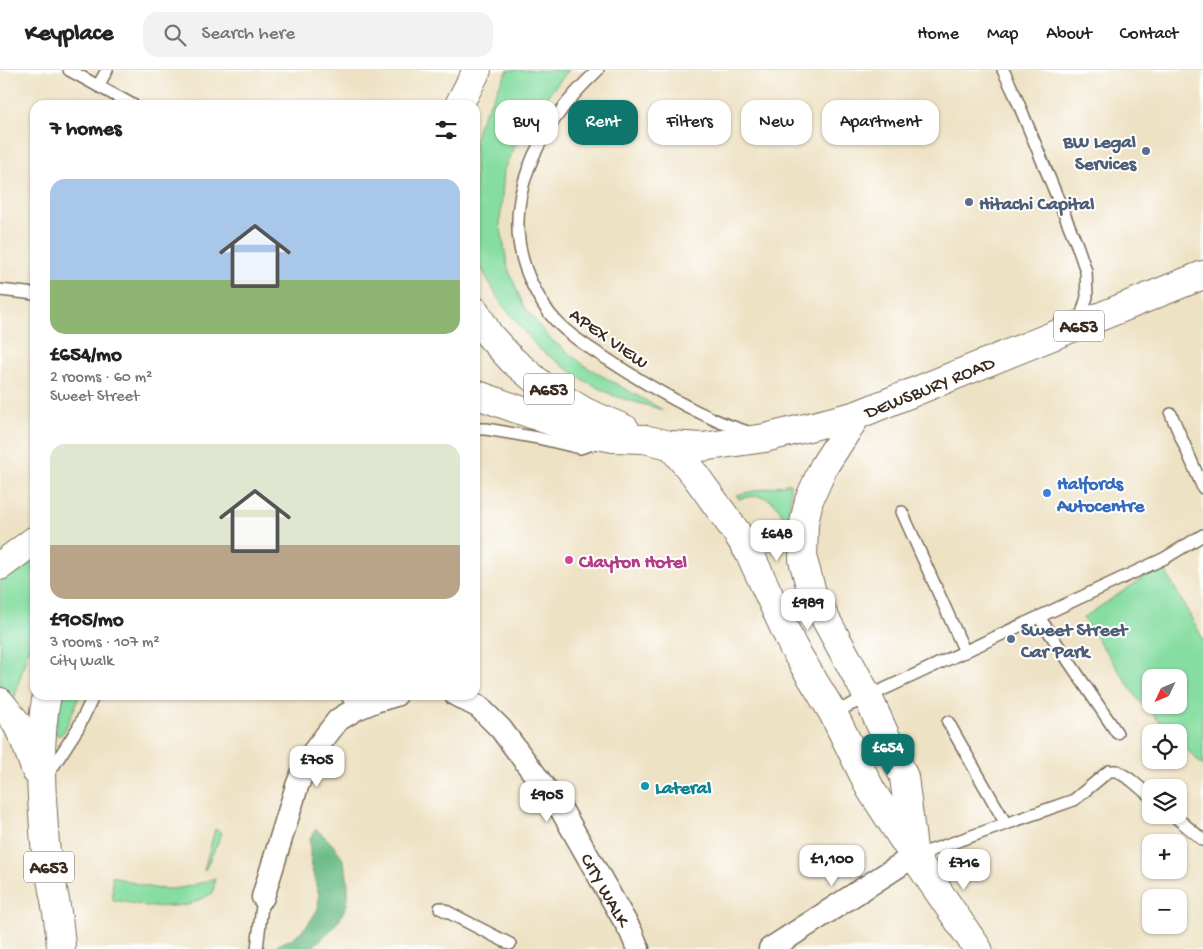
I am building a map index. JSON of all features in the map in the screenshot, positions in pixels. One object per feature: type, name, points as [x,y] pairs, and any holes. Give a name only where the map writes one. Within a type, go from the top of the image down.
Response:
[{"type":"main road","points":[[462,100],[477,70]]},
{"type":"main road","name":"DEWSBURY ROAD","points":[[657,442],[702,447],[765,438],[857,415],[1203,275]]},
{"type":"main road","name":"A653","points":[[480,320],[489,335],[506,354],[544,386],[585,412],[657,442]]},
{"type":"main road","name":"A653","points":[[480,396],[582,432],[613,438],[657,442]]},
{"type":"main road","points":[[857,415],[824,466],[809,500],[804,523],[803,560],[813,596],[868,697],[904,777],[914,856]]},
{"type":"main road","points":[[657,442],[695,474],[737,532],[746,547],[793,647],[833,713],[871,790],[978,949]]},
{"type":"main road","points":[[0,566],[30,544]]},
{"type":"main road","name":"A653","points":[[46,700],[42,740],[41,785],[45,849],[60,931],[61,949]]},
{"type":"main road","name":"A653","points":[[0,702],[16,722],[41,785]]},
{"type":"street","points":[[262,897],[297,786],[308,758],[351,702],[378,700]]},
{"type":"street","name":"CITY WALK","points":[[466,700],[479,707],[501,729],[562,811],[631,932],[638,949]]},
{"type":"street","points":[[770,949],[914,856]]},
{"type":"lane","points":[[69,70],[124,100]]},
{"type":"lane","points":[[98,86],[107,70]]},
{"type":"lane","name":"APEX VIEW","points":[[598,70],[572,97],[532,158],[519,200],[518,228],[520,248],[526,270],[540,298],[554,319],[568,333],[629,374],[710,418],[765,438]]},
{"type":"lane","points":[[1003,70],[1077,245],[1086,271],[1086,297],[1078,326]]},
{"type":"lane","points":[[0,290],[30,293]]},
{"type":"lane","points":[[1171,414],[1203,488]]},
{"type":"lane","points":[[480,429],[580,448],[613,438]]},
{"type":"lane","points":[[902,512],[965,652]]},
{"type":"lane","points":[[833,713],[1165,558],[1203,535]]},
{"type":"lane","points":[[1039,617],[1117,733]]},
{"type":"lane","points":[[41,785],[78,728],[92,700]]},
{"type":"lane","points":[[948,722],[1006,824]]},
{"type":"lane","points":[[914,856],[1074,800],[1108,770],[1116,771],[1142,789]]},
{"type":"lane","points":[[1184,824],[1203,840]]},
{"type":"lane","points":[[257,949],[262,897]]},
{"type":"lane","points":[[440,908],[510,944]]},
{"type":"green space","points":[[508,70],[569,70],[544,100],[495,100],[495,145],[515,145],[504,169],[500,224],[508,268],[523,305],[548,337],[585,366],[663,410],[614,396],[580,378],[538,348],[500,302],[480,265],[480,121]]},
{"type":"green space","points":[[790,483],[790,518],[784,519],[776,505],[766,498],[754,496],[739,499],[736,495]]},
{"type":"green space","points":[[30,556],[30,643],[13,703],[0,696],[0,579]]},
{"type":"green space","points":[[1162,565],[1203,639],[1203,766],[1187,749],[1187,724],[1162,724],[1152,714],[1188,714],[1188,669],[1142,669],[1142,704],[1083,618]]},
{"type":"green space","points":[[59,700],[78,700],[64,732],[61,735],[55,733]]},
{"type":"green space","points":[[215,829],[222,833],[204,870]]},
{"type":"green space","points":[[316,829],[334,846],[342,858],[348,881],[347,904],[335,925],[310,949],[277,949],[276,946],[293,938],[307,926],[318,909],[319,895],[310,855],[310,839]]},
{"type":"green space","points":[[112,876],[159,889],[184,887],[215,878],[213,893],[188,905],[153,907],[113,900]]},
{"type":"place","name":"BW Legal Services","points":[[1146,151]]},
{"type":"place","name":"Hitachi Capital","points":[[969,202]]},
{"type":"place","name":"Halfords Autocentre","points":[[1047,493]]},
{"type":"place","name":"Clayton Hotel","points":[[569,560]]},
{"type":"place","name":"Sweet Street Car Park","points":[[1011,639]]},
{"type":"place","name":"Lateral","points":[[645,786]]}]
